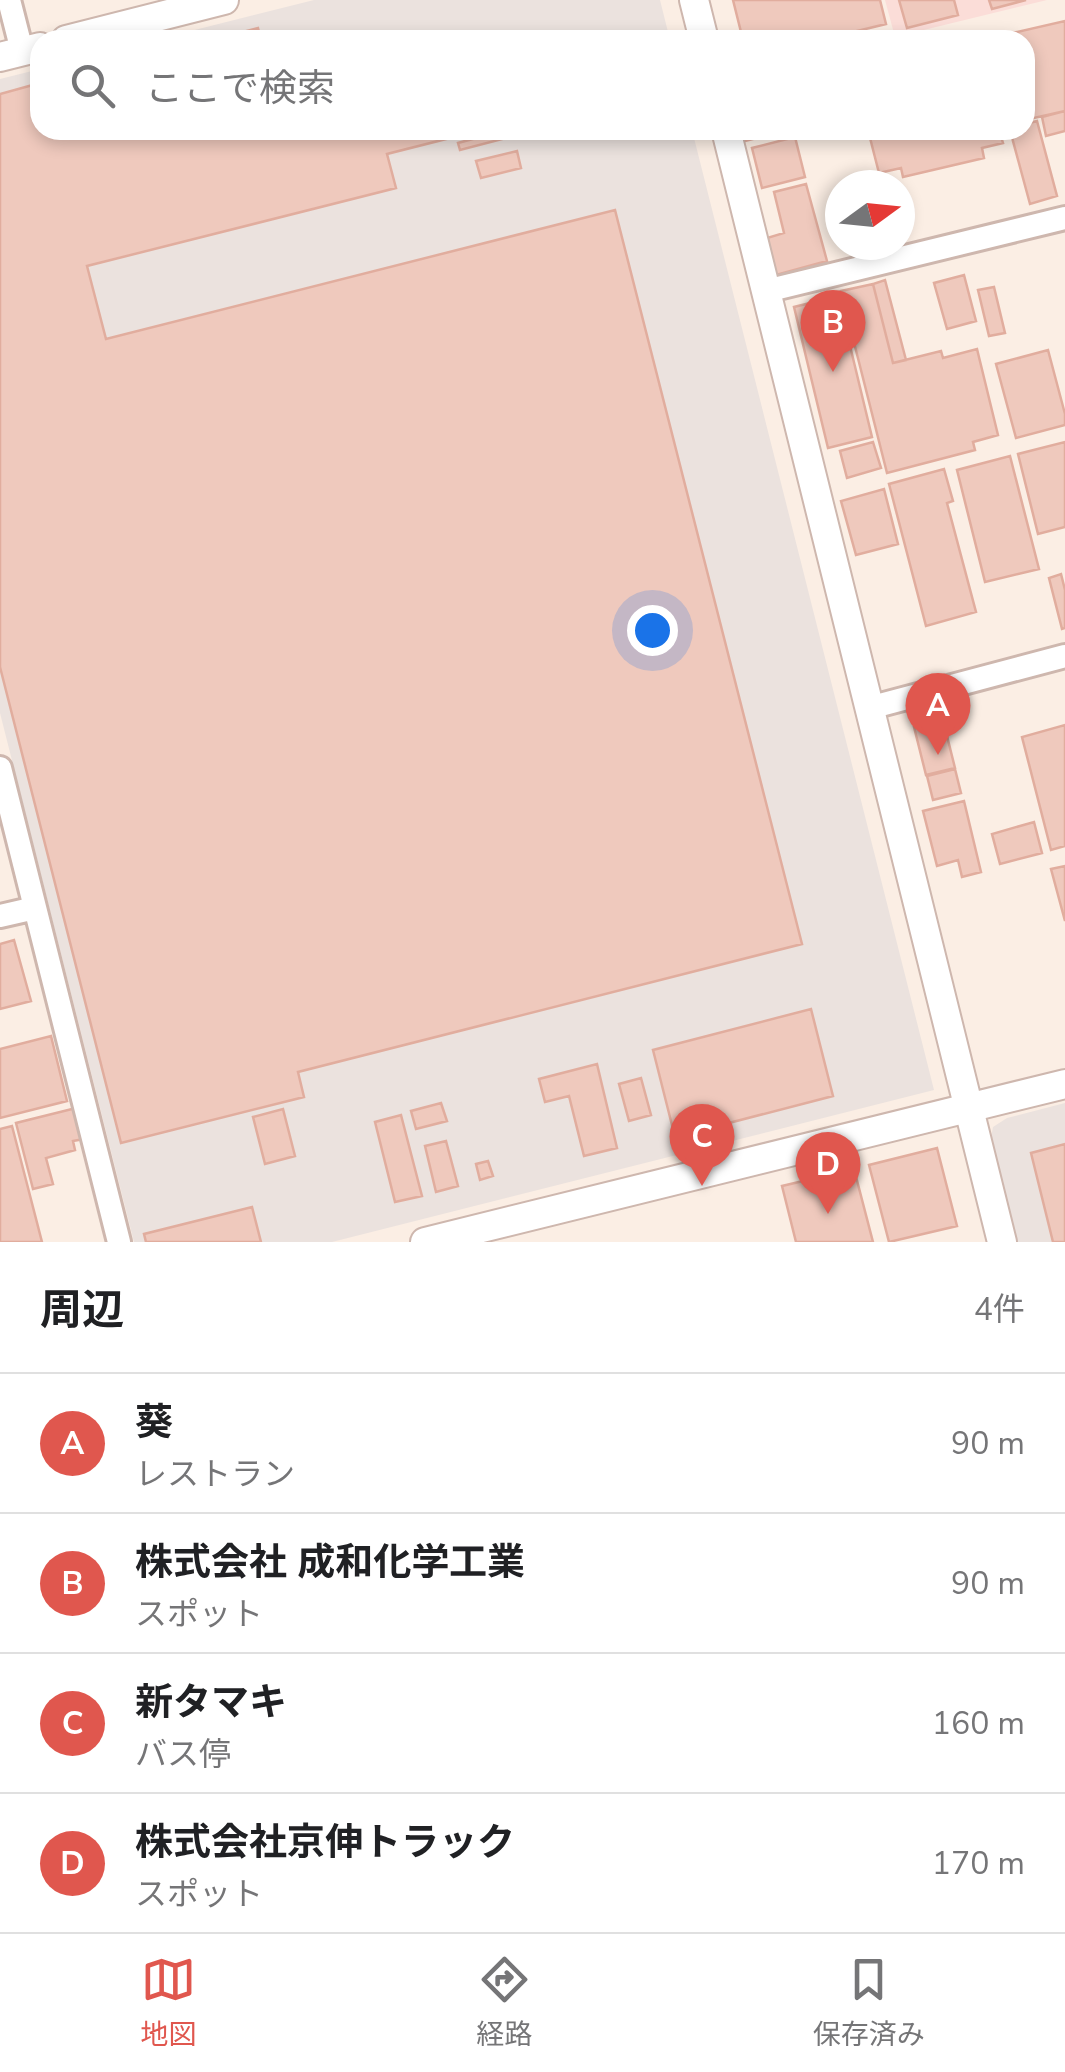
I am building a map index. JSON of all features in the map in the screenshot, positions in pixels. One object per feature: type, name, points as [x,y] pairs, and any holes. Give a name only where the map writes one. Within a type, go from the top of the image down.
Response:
[{"type":"street","points":[[9,0],[21,51]]},
{"type":"street","points":[[106,30],[224,0]]},
{"type":"street","points":[[694,0],[702,30]]},
{"type":"street","points":[[728,140],[1002,1242]]},
{"type":"street","points":[[766,291],[1065,218]]},
{"type":"street","points":[[869,708],[1065,656]]},
{"type":"street","points":[[0,768],[119,1242]]},
{"type":"street","points":[[0,916],[35,908]]},
{"type":"street","points":[[424,1242],[1065,1084]]},
{"type":"shaded area","points":[[314,0],[660,0],[668,30],[195,30]]},
{"type":"shaded area","points":[[885,0],[1047,0],[924,30],[893,30]]},
{"type":"shaded area","points":[[30,72],[30,140],[695,140],[934,1090],[332,1242],[134,1242],[0,713],[0,79]]},
{"type":"shaded area","points":[[1065,1103],[1065,1242],[1011,1242],[988,1154],[993,1127],[1007,1118]]},
{"type":"building","points":[[733,0],[880,0],[886,24],[861,30],[740,30]]},
{"type":"building","points":[[899,0],[954,0],[958,15],[907,28]]},
{"type":"building","points":[[989,0],[1026,0],[992,9]]},
{"type":"building","points":[[1065,21],[1065,111],[1035,118],[1035,30],[1026,30]]},
{"type":"building","points":[[30,86],[30,140],[442,140],[387,154],[396,188],[87,266],[106,339],[615,210],[802,944],[298,1072],[304,1097],[121,1143],[0,667],[0,94]]},
{"type":"building","points":[[1065,111],[1065,131],[1046,136],[1042,117]]},
{"type":"building","points":[[1035,122],[1057,196],[1030,204],[1013,140],[1035,140]]},
{"type":"building","points":[[469,140],[498,140],[460,150],[458,143]]},
{"type":"building","points":[[796,140],[805,177],[762,188],[752,148]]},
{"type":"building","points":[[871,140],[1003,143],[982,148],[984,158],[915,174],[915,170],[878,170]]},
{"type":"building","points":[[517,151],[521,168],[481,178],[476,161]]},
{"type":"building","points":[[806,184],[827,261],[776,275],[767,238],[784,233],[774,192]]},
{"type":"building","points":[[964,275],[976,321],[947,329],[934,283]]},
{"type":"building","points":[[885,280],[906,360],[893,363],[873,284]]},
{"type":"building","points":[[873,284],[893,363],[941,351],[943,358],[977,349],[998,435],[973,442],[975,450],[887,473],[841,291]]},
{"type":"building","points":[[994,287],[1005,333],[989,336],[978,290]]},
{"type":"building","points":[[838,296],[872,437],[828,448],[794,307]]},
{"type":"building","points":[[1048,350],[1065,425],[1016,438],[996,364]]},
{"type":"building","points":[[873,442],[881,468],[847,478],[840,451]]},
{"type":"building","points":[[1065,442],[1065,527],[1038,534],[1018,454]]},
{"type":"building","points":[[1010,456],[1039,569],[985,582],[957,470]]},
{"type":"building","points":[[944,469],[953,501],[947,503],[976,612],[926,626],[889,484]]},
{"type":"building","points":[[884,489],[898,544],[856,555],[841,501]]},
{"type":"building","points":[[1061,574],[1065,590],[1062,629],[1049,578]]},
{"type":"building","points":[[943,720],[955,768],[926,775],[914,727]]},
{"type":"building","points":[[1065,725],[1065,846],[1051,850],[1022,737]]},
{"type":"building","points":[[955,769],[961,793],[933,800],[927,776]]},
{"type":"building","points":[[964,801],[981,872],[962,877],[958,860],[937,866],[923,811]]},
{"type":"building","points":[[1034,822],[1042,853],[1000,864],[992,834]]},
{"type":"building","points":[[1065,866],[1065,921],[1051,869]]},
{"type":"building","points":[[14,940],[31,1001],[0,1009],[0,944]]},
{"type":"building","points":[[811,1009],[833,1096],[675,1137],[653,1050]]},
{"type":"building","points":[[51,1036],[67,1101],[0,1118],[0,1049]]},
{"type":"building","points":[[597,1064],[617,1148],[584,1156],[569,1096],[545,1102],[539,1079]]},
{"type":"building","points":[[641,1078],[651,1115],[629,1121],[619,1084]]},
{"type":"building","points":[[441,1103],[447,1121],[416,1129],[411,1111]]},
{"type":"building","points":[[76,1108],[84,1139],[73,1141],[75,1150],[46,1158],[53,1184],[33,1189],[16,1123]]},
{"type":"building","points":[[283,1109],[295,1156],[265,1164],[253,1117]]},
{"type":"building","points":[[401,1115],[422,1196],[395,1202],[375,1122]]},
{"type":"building","points":[[12,1126],[42,1242],[0,1242],[0,1129]]},
{"type":"building","points":[[446,1141],[458,1186],[436,1192],[425,1146]]},
{"type":"building","points":[[1065,1144],[1065,1242],[1053,1242],[1031,1153]]},
{"type":"building","points":[[937,1148],[957,1226],[889,1242],[869,1165]]},
{"type":"building","points":[[488,1161],[493,1176],[480,1180],[476,1164]]},
{"type":"building","points":[[854,1169],[873,1242],[796,1242],[782,1186]]},
{"type":"building","points":[[252,1207],[261,1242],[146,1242],[144,1234]]},
{"type":"place","name":"株式会社 成和化学工業","points":[[833,372]]},
{"type":"place","name":"葵","points":[[938,755]]},
{"type":"place","name":"新タマキ","points":[[702,1186]]},
{"type":"place","name":"株式会社京伸トラック","points":[[828,1214]]}]
